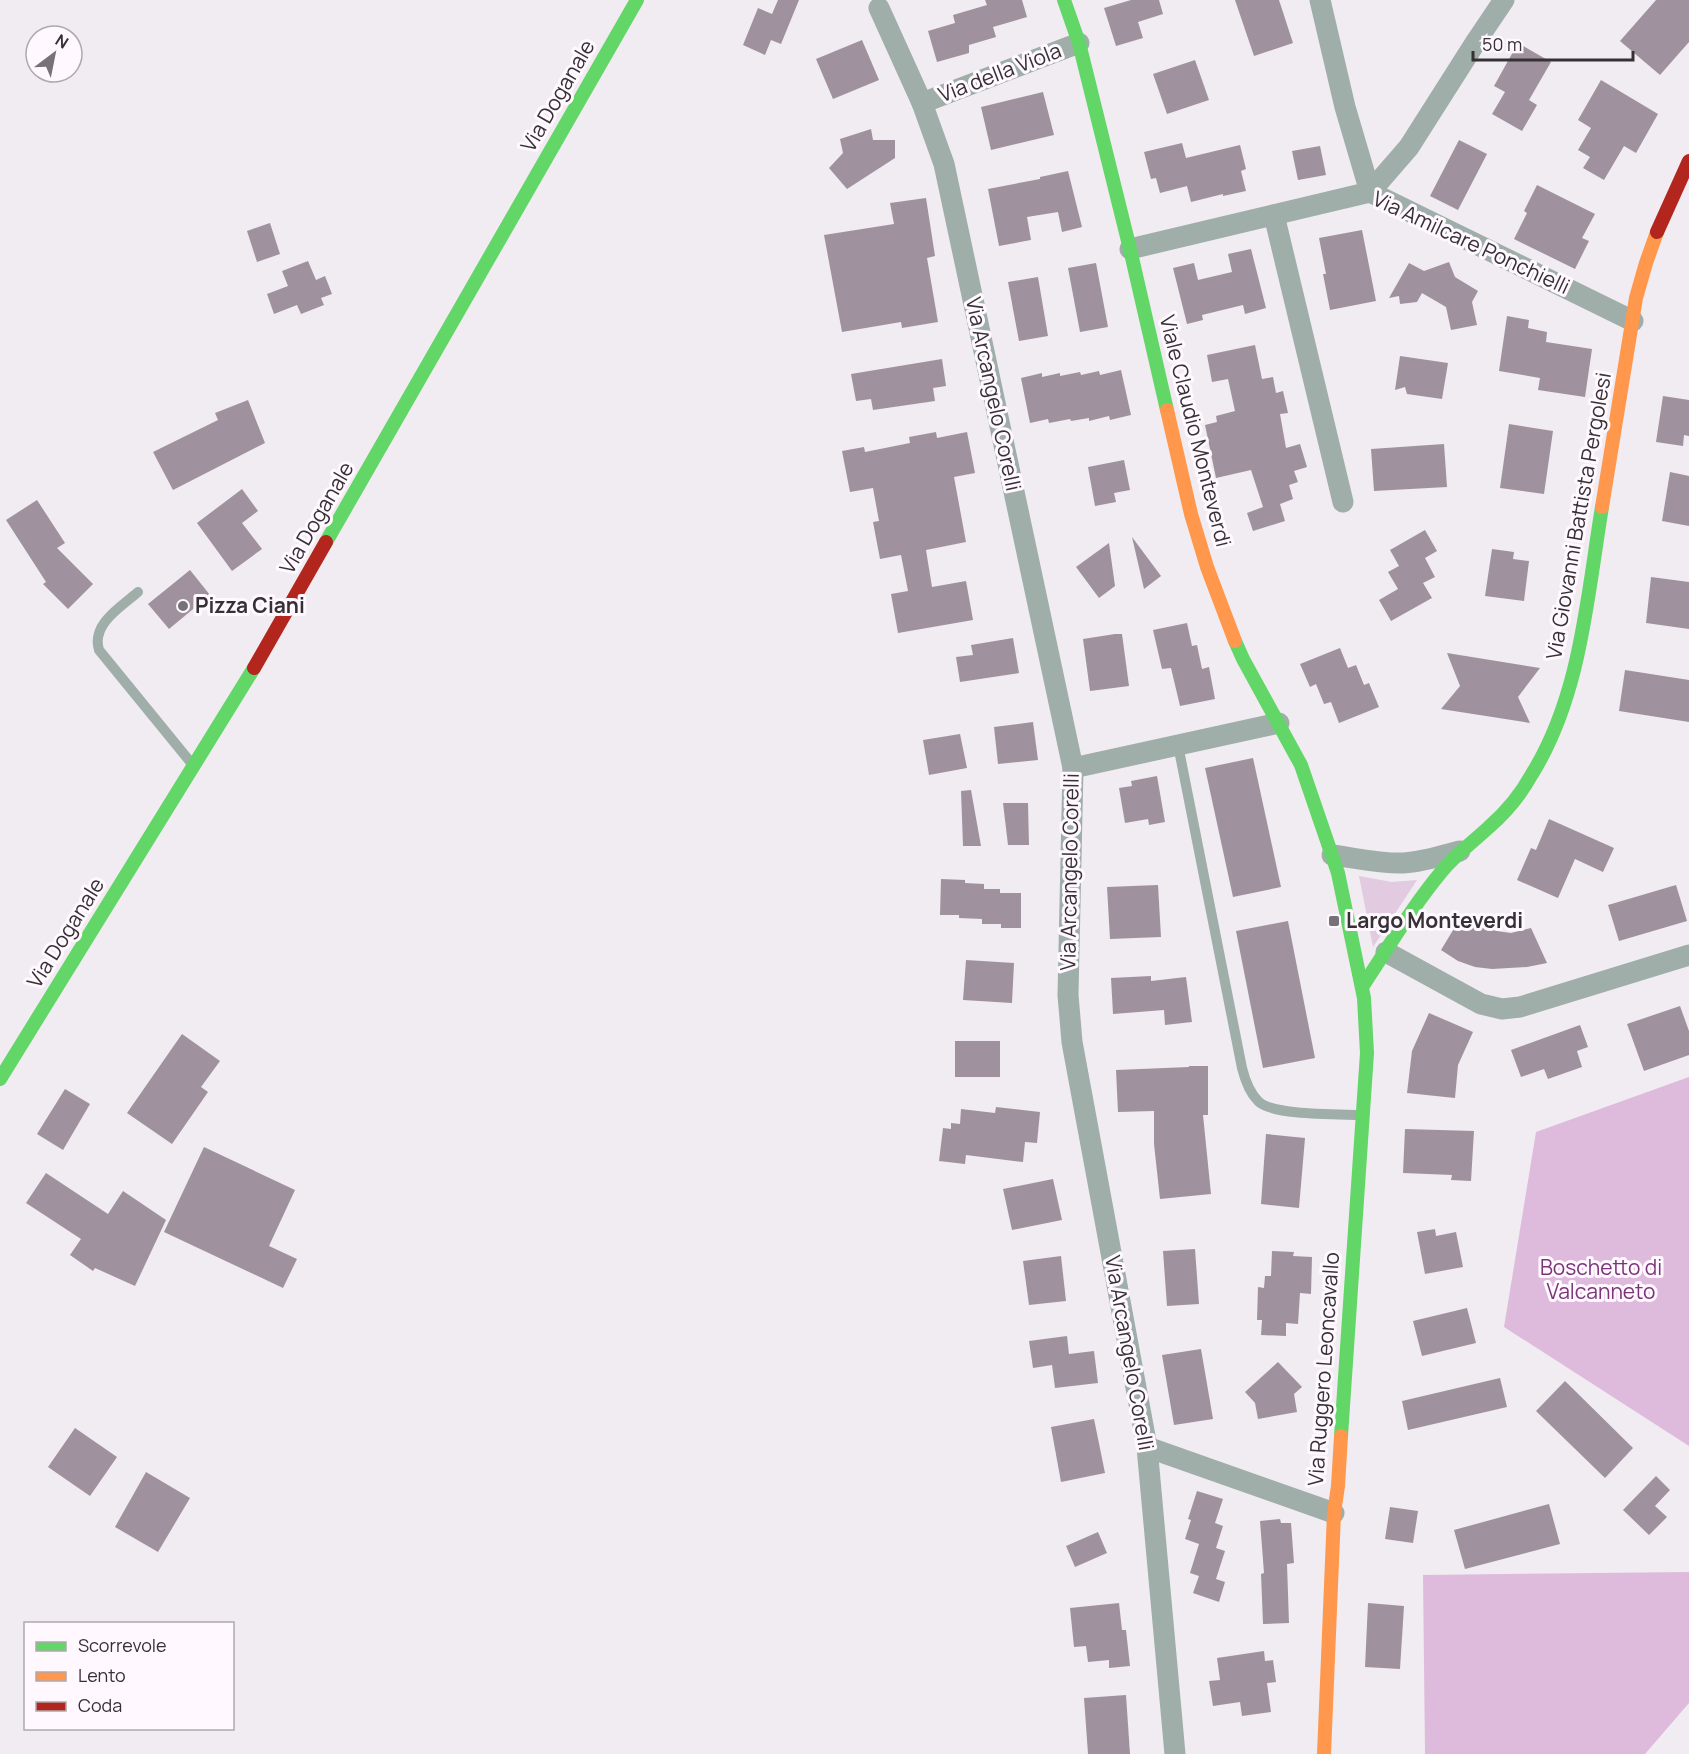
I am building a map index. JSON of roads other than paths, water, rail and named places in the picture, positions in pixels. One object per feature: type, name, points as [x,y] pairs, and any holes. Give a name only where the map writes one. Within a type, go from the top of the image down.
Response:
[{"type":"street","name":"Via Doganale","points":[[0,1079],[247,681],[637,0]]},
{"type":"street","name":"Viale Claudio Monteverdi","points":[[1064,0],[1079,43],[1130,249],[1191,514],[1202,551],[1234,638],[1251,675],[1301,765],[1345,900],[1362,987]]},
{"type":"street","points":[[1320,0],[1348,117],[1370,192]]},
{"type":"street","points":[[1370,192],[1409,147],[1504,0]]},
{"type":"street","name":"Via Arcangelo Corelli","points":[[879,8],[922,103],[939,148],[949,186],[1073,768],[1069,1018],[1147,1447],[1175,1754]]},
{"type":"street","name":"Via della Viola","points":[[922,103],[1079,43]]},
{"type":"street","name":"Via Giovanni Battista Pergolesi","points":[[1362,987],[1433,884],[1460,851],[1496,820],[1525,787],[1545,751],[1568,690],[1578,653],[1640,283],[1648,253],[1666,208],[1689,161]]},
{"type":"street","name":"Via Amilcare Ponchielli","points":[[1130,249],[1370,192],[1633,321]]},
{"type":"street","points":[[1274,215],[1343,502]]},
{"type":"street","points":[[1073,768],[1279,723]]},
{"type":"street","points":[[1332,855],[1403,863],[1427,860],[1460,851]]},
{"type":"street","points":[[1386,952],[1474,1001],[1490,1007],[1508,1009],[1689,955]]},
{"type":"street","name":"Via Ruggero Leoncavallo","points":[[1324,1754],[1334,1513],[1338,1486],[1367,1038],[1362,987]]},
{"type":"street","points":[[1147,1447],[1334,1513]]},
{"type":"lane","points":[[138,592],[102,625],[97,638],[99,650],[194,766]]},
{"type":"lane","points":[[1178,745],[1242,1068],[1250,1090],[1258,1101],[1271,1109],[1362,1115]]},
{"type":"place","name":"Pizza Ciani","points":[[183,606]]},
{"type":"place","name":"Largo Monteverdi","points":[[1334,921]]},
{"type":"park label","name":"Boschetto di Valcanneto","points":[[1601,1280]]}]
